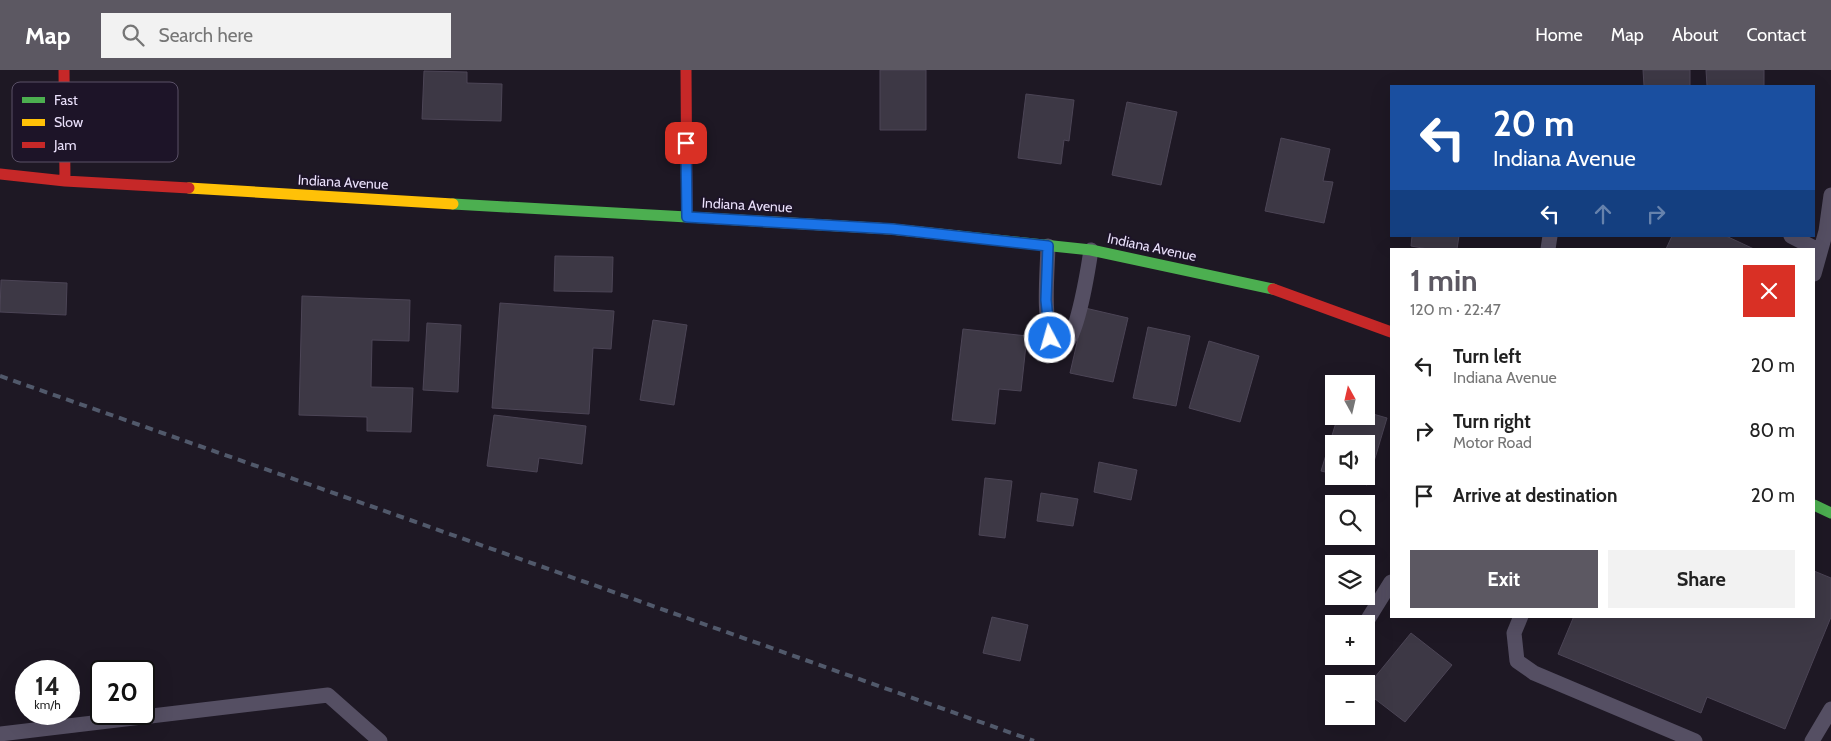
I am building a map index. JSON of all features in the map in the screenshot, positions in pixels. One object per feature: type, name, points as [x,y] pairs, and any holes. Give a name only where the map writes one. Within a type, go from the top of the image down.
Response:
[{"type":"main road","points":[[686,70],[687,217]]},
{"type":"main road","points":[[64,162],[64,181]]},
{"type":"main road","name":"Indiana Avenue","points":[[0,174],[64,181],[892,229],[1091,250],[1265,286],[1390,332]]},
{"type":"main road","points":[[1815,505],[1831,513]]},
{"type":"lane","points":[[1815,270],[1826,231],[1831,195]]},
{"type":"lane","points":[[1793,237],[1814,248]]},
{"type":"lane","points":[[1048,246],[1046,300],[1050,338],[1052,345],[1056,347],[1064,346],[1067,343],[1074,328],[1091,250]]},
{"type":"lane","points":[[1815,248],[1820,251]]},
{"type":"lane","points":[[1371,615],[1390,584]]},
{"type":"lane","points":[[1520,618],[1514,633],[1517,661],[1522,665],[1534,673],[1695,741]]},
{"type":"lane","points":[[0,734],[328,696],[380,741]]},
{"type":"lane","points":[[1812,741],[1831,709]]},
{"type":"building","points":[[880,70],[926,70],[926,130],[880,130]]},
{"type":"building","points":[[1643,70],[1690,70],[1690,85],[1644,85]]},
{"type":"building","points":[[1706,70],[1764,70],[1764,85],[1707,85]]},
{"type":"building","points":[[424,71],[467,72],[467,83],[502,84],[501,121],[422,119]]},
{"type":"building","points":[[1026,94],[1074,100],[1069,141],[1064,140],[1061,164],[1018,158]]},
{"type":"building","points":[[1127,102],[1177,112],[1161,185],[1112,175]]},
{"type":"building","points":[[1281,138],[1330,149],[1323,181],[1333,182],[1324,223],[1265,211]]},
{"type":"building","points":[[1412,237],[1459,237],[1457,248],[1422,248],[1411,246]]},
{"type":"building","points":[[1672,237],[1728,237],[1752,248],[1666,248]]},
{"type":"building","points":[[555,256],[613,257],[612,292],[554,291]]},
{"type":"building","points":[[1,280],[67,283],[66,315],[0,312]]},
{"type":"building","points":[[302,296],[410,300],[409,341],[372,340],[371,387],[413,388],[411,432],[367,431],[367,417],[299,415]]},
{"type":"building","points":[[500,303],[614,311],[611,349],[593,348],[589,414],[492,408]]},
{"type":"building","points":[[1085,308],[1128,318],[1113,382],[1070,373]]},
{"type":"building","points":[[653,320],[687,325],[674,405],[640,400]]},
{"type":"building","points":[[427,323],[461,325],[458,392],[423,390]]},
{"type":"building","points":[[1148,327],[1190,336],[1176,406],[1133,398]]},
{"type":"building","points":[[963,329],[1027,336],[1021,391],[999,389],[995,424],[952,420]]},
{"type":"building","points":[[1209,341],[1259,356],[1240,422],[1189,408]]},
{"type":"building","points":[[494,415],[586,426],[582,464],[539,458],[537,472],[487,466]]},
{"type":"building","points":[[1375,415],[1387,418],[1375,458],[1375,435],[1332,435],[1335,425],[1375,425]]},
{"type":"building","points":[[1325,458],[1325,472],[1321,471]]},
{"type":"building","points":[[1099,462],[1137,470],[1131,500],[1094,492]]},
{"type":"building","points":[[985,478],[1012,481],[1005,538],[979,535]]},
{"type":"building","points":[[1041,493],[1078,499],[1073,526],[1037,521]]},
{"type":"building","points":[[1815,571],[1831,578],[1831,617],[1785,729],[1707,697],[1701,713],[1558,654],[1573,618],[1815,618]]},
{"type":"building","points":[[992,617],[1028,625],[1020,661],[983,653]]},
{"type":"building","points":[[1411,633],[1452,665],[1405,722],[1375,699],[1375,677]]},
{"type":"railway","points":[[0,376],[1034,741]]},
{"type":"traffic: fast","points":[[453,204],[705,218]]},
{"type":"traffic: fast","points":[[958,236],[1091,250],[1273,289]]},
{"type":"traffic: fast","points":[[1815,505],[1831,513]]},
{"type":"traffic: slow","points":[[189,188],[453,204]]},
{"type":"traffic: slow","points":[[705,218],[891,229],[958,236]]},
{"type":"traffic: jam","points":[[64,70],[64,82]]},
{"type":"traffic: jam","points":[[686,70],[687,217]]},
{"type":"traffic: jam","points":[[65,162],[65,181]]},
{"type":"traffic: jam","points":[[0,174],[65,181],[189,188]]},
{"type":"traffic: jam","points":[[1273,289],[1390,332]]},
{"type":"route","points":[[686,143],[687,217],[892,229],[1048,246],[1046,300],[1050,338]]}]
